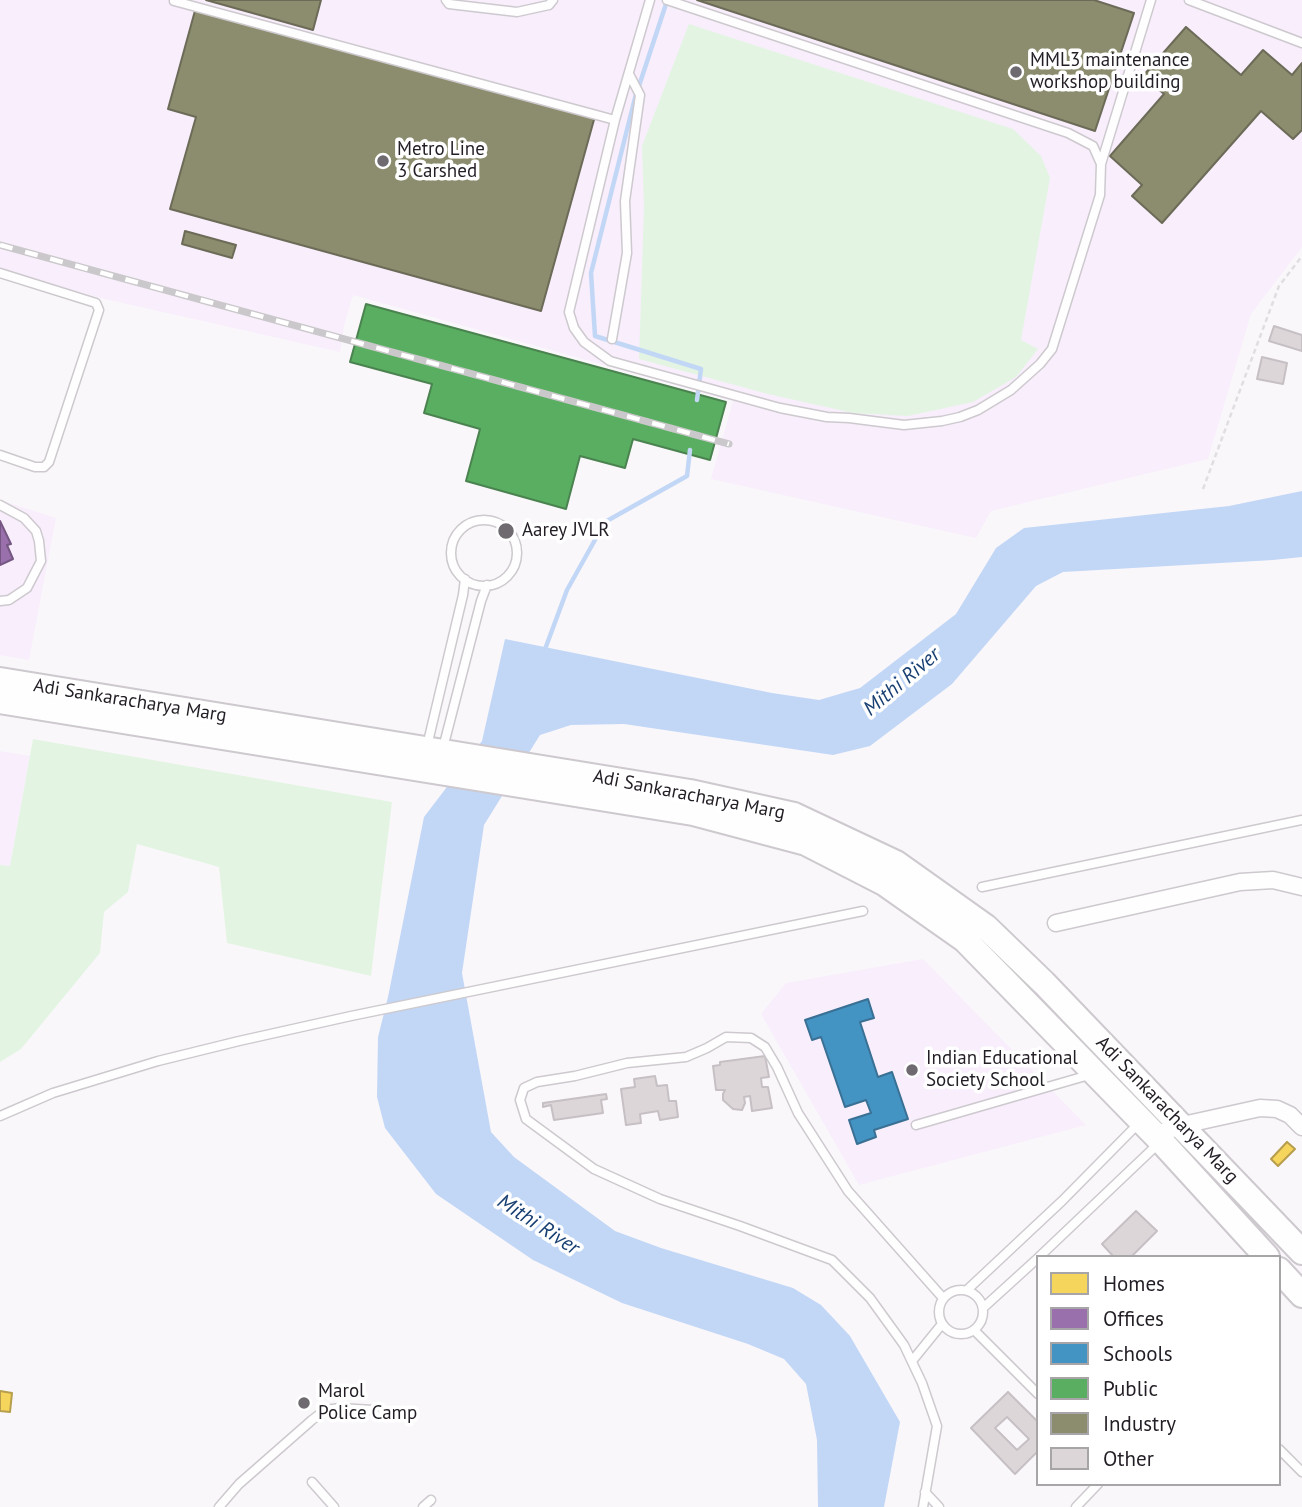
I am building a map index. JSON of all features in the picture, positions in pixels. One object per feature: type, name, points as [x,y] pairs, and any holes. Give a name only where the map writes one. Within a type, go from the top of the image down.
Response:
[{"type":"main road","name":"Adi Sankaracharya Marg","points":[[0,680],[690,792],[794,815],[896,863],[986,927],[1183,1125],[1302,1252]]},
{"type":"main road","name":"Adi Sankaracharya Marg","points":[[0,701],[693,813],[806,843],[884,883],[965,940],[1152,1132],[1265,1255]]},
{"type":"main road","points":[[1281,1272],[1302,1294]]},
{"type":"street","points":[[1056,923],[1240,883],[1273,880],[1302,887]]},
{"type":"street","points":[[1152,1132],[1260,1108],[1277,1109],[1290,1115],[1302,1127]]},
{"type":"lane","points":[[174,0],[615,120]]},
{"type":"lane","points":[[446,0],[450,4],[517,12],[549,5],[553,0]]},
{"type":"lane","points":[[650,0],[615,120],[569,312],[574,328],[584,342],[610,361],[780,408],[827,417],[923,424],[960,418],[995,401],[1040,364],[1052,349],[1100,195],[1101,164],[1151,0]]},
{"type":"lane","points":[[667,0],[1068,133],[1093,146],[1101,164]]},
{"type":"lane","points":[[1189,0],[1302,43]]},
{"type":"lane","points":[[612,339],[627,253],[625,201],[640,95],[629,74]]},
{"type":"lane","points":[[0,273],[96,303],[99,310],[49,462],[44,467],[35,467],[0,455]]},
{"type":"lane","points":[[0,505],[24,518],[36,531],[41,561],[27,588],[9,600],[0,601]]},
{"type":"lane","points":[[474,522],[497,522],[514,538],[517,546],[516,561],[508,575],[495,584],[480,585],[465,579],[452,559],[451,552],[456,537],[460,530],[474,522]]},
{"type":"lane","points":[[434,750],[465,579]]},
{"type":"lane","points":[[434,750],[487,585]]},
{"type":"lane","points":[[982,887],[1302,820]]},
{"type":"lane","points":[[0,1116],[53,1093],[158,1061],[351,1016],[863,911]]},
{"type":"lane","points":[[923,1507],[937,1426],[922,1382],[904,1345],[870,1298],[832,1260],[660,1199],[594,1168],[526,1119],[520,1100],[524,1088],[537,1082],[627,1063],[686,1057],[726,1037],[751,1038],[765,1047],[798,1113],[848,1191],[943,1298]]},
{"type":"lane","points":[[916,1125],[1095,1073]]},
{"type":"lane","points":[[1040,1255],[1152,1132]]},
{"type":"lane","points":[[967,1290],[1062,1201],[1152,1132]]},
{"type":"lane","points":[[983,1308],[1036,1259]]},
{"type":"lane","points":[[967,1290],[978,1297],[983,1308],[982,1321],[967,1333],[953,1333],[942,1324],[938,1311],[943,1298],[954,1291],[967,1290]]},
{"type":"lane","points":[[912,1361],[942,1324]]},
{"type":"lane","points":[[974,1330],[1036,1392]]},
{"type":"lane","points":[[219,1507],[239,1484],[325,1410],[373,1410]]},
{"type":"lane","points":[[1281,1451],[1302,1472]]},
{"type":"lane","points":[[312,1482],[334,1507]]},
{"type":"lane","points":[[1076,1507],[1096,1486]]},
{"type":"lane","points":[[925,1492],[939,1507]]},
{"type":"lane","points":[[423,1507],[431,1500]]},
{"type":"path","points":[[1203,489],[1279,286],[1302,256]]},
{"type":"shaded area","points":[[0,0],[1302,0],[1302,247],[1251,314],[1208,459],[991,511],[976,538],[711,479],[733,401],[353,295],[340,352],[105,299],[0,270]]},
{"type":"shaded area","points":[[0,500],[56,518],[29,660],[0,655]]},
{"type":"shaded area","points":[[0,751],[30,756],[10,866],[0,865]]},
{"type":"shaded area","name":"Indian Educational Society School","points":[[923,959],[1086,1125],[859,1185],[761,1014],[786,983]]},
{"type":"green space","points":[[689,24],[1013,129],[1041,156],[1050,178],[1021,340],[1038,349],[1016,377],[973,402],[908,416],[853,413],[768,394],[639,359],[644,207],[642,146]]},
{"type":"green space","points":[[33,739],[392,802],[371,976],[227,943],[219,867],[137,844],[128,892],[104,912],[100,953],[21,1049],[0,1062],[0,865],[10,866]]},
{"type":"water","name":"Mithi River","points":[[1302,491],[1302,557],[1063,572],[1036,586],[952,684],[870,746],[833,755],[624,724],[571,725],[540,735],[484,825],[462,973],[491,1132],[514,1157],[615,1231],[661,1248],[793,1288],[821,1305],[850,1336],[900,1422],[884,1507],[818,1507],[817,1440],[806,1384],[784,1359],[748,1344],[622,1303],[533,1260],[436,1194],[385,1128],[377,1097],[378,1037],[424,817],[482,741],[505,639],[819,700],[860,688],[956,614],[996,548],[1024,528],[1229,506]]},
{"type":"building: Homes","points":[[1287,1142],[1295,1149],[1278,1166],[1271,1159]]},
{"type":"building: Homes","points":[[0,1391],[12,1393],[10,1412],[0,1411]]},
{"type":"building: Offices","points":[[0,521],[11,544],[7,545],[13,559],[0,565]]},
{"type":"building: Schools","points":[[868,999],[874,1018],[860,1022],[878,1077],[892,1072],[908,1119],[874,1130],[876,1137],[857,1144],[849,1120],[871,1113],[866,1100],[845,1107],[821,1037],[812,1040],[805,1020]]},
{"type":"building: Public","points":[[366,304],[726,402],[710,460],[633,439],[625,468],[580,456],[566,509],[466,481],[480,429],[424,413],[432,384],[350,362]]},
{"type":"building: Industry","points":[[206,0],[321,0],[313,30]]},
{"type":"building: Industry","name":"MML3 maintenance workshop building","points":[[697,0],[1094,0],[1134,13],[1095,131]]},
{"type":"building: Industry","name":"Metro Line 3 Carshed","points":[[196,7],[595,116],[541,311],[170,209],[196,117],[168,109]]},
{"type":"building: Industry","points":[[1186,27],[1241,75],[1263,50],[1292,75],[1302,63],[1302,130],[1293,139],[1261,111],[1162,223],[1132,196],[1142,185],[1110,156],[1164,94],[1143,76]]},
{"type":"building: Industry","points":[[185,231],[236,245],[232,258],[182,244]]},
{"type":"building: Other","points":[[1274,326],[1302,335],[1302,351],[1269,341]]},
{"type":"building: Other","points":[[1262,357],[1287,363],[1283,384],[1257,379]]},
{"type":"building: Other","points":[[765,1056],[769,1077],[761,1078],[762,1087],[768,1087],[772,1108],[752,1111],[750,1096],[744,1097],[742,1110],[733,1109],[723,1100],[725,1090],[716,1090],[713,1066],[720,1065],[720,1062]]},
{"type":"building: Other","points":[[655,1076],[657,1086],[667,1085],[669,1101],[676,1101],[678,1117],[660,1120],[658,1111],[640,1114],[641,1123],[626,1125],[621,1089],[635,1087],[634,1079]]},
{"type":"building: Other","points":[[606,1094],[607,1099],[601,1100],[603,1113],[554,1120],[551,1105],[543,1107],[543,1103]]},
{"type":"building: Other","points":[[1136,1211],[1157,1231],[1133,1255],[1112,1255],[1102,1244]]},
{"type":"building: Other","points":[[1008,1392],[1036,1420],[1036,1453],[1015,1474],[971,1428]],"holes":[[[1007,1417],[1029,1439],[1017,1450],[995,1428]]]},
{"type":"waterway","points":[[667,1],[635,98],[591,273],[595,336],[701,369],[697,400]]},
{"type":"waterway","points":[[544,652],[567,590],[605,522],[687,476],[690,450]]},
{"type":"railway","points":[[0,245],[729,444]]},
{"type":"place","name":"MML3 maintenance workshop building","points":[[1016,72]]},
{"type":"place","name":"Metro Line 3 Carshed","points":[[383,161]]},
{"type":"place","name":"Aarey JVLR","points":[[506,531]]},
{"type":"place","name":"Indian Educational Society School","points":[[912,1070]]},
{"type":"place","name":"Marol Police Camp","points":[[304,1403]]}]
